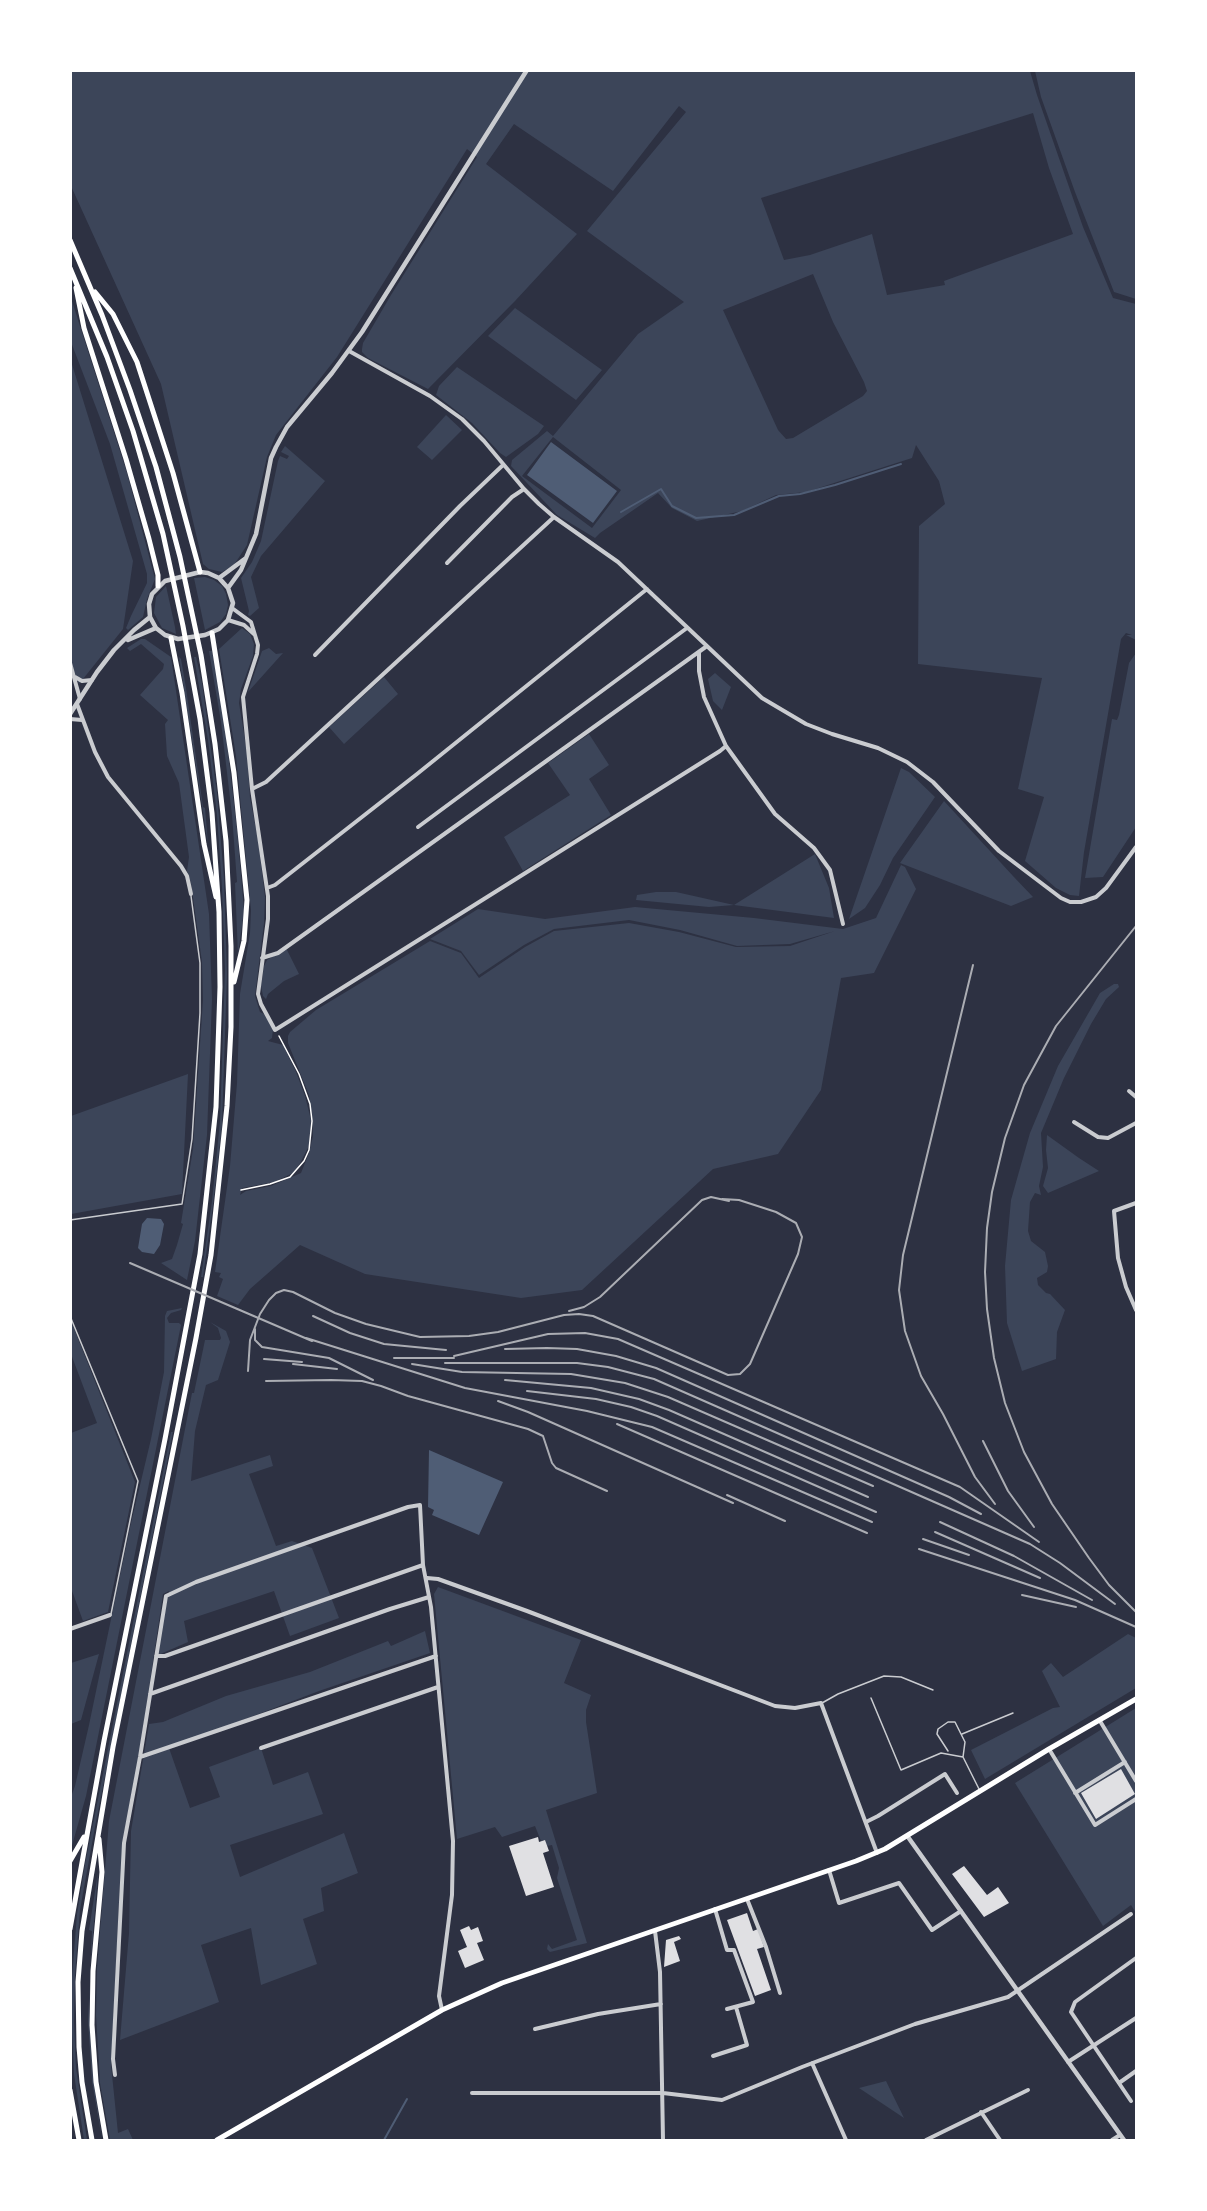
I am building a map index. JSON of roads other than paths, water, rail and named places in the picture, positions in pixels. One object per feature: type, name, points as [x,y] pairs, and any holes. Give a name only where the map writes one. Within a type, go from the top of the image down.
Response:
[{"type":"main road","points":[[70,240],[92,289],[143,428],[180,557],[201,655],[214,735],[226,841],[232,989],[227,1106],[219,1193],[208,1271],[113,1747],[85,1908],[78,1982],[81,2071],[92,2140]]},
{"type":"main road","points":[[70,1929],[198,1262],[210,1173],[218,1067],[220,987],[219,912],[208,773],[190,657],[169,560],[145,470],[120,394],[72,271]]},
{"type":"main road","points":[[72,271],[84,328],[149,538],[158,586]]},
{"type":"main road","points":[[92,289],[113,314],[137,362],[173,473],[200,572]]},
{"type":"main road","points":[[213,633],[230,738],[247,900],[243,948],[232,989]]},
{"type":"main road","points":[[171,638],[182,693],[204,844],[219,912]]},
{"type":"main road","points":[[217,2140],[442,2010],[524,1975],[877,1853],[908,1837],[1049,1749],[1137,1699]]},
{"type":"main road","points":[[98,1831],[102,1872],[94,1965],[92,2025],[96,2082],[106,2140]]},
{"type":"main road","points":[[70,1861],[87,1833]]},
{"type":"main road","points":[[70,2090],[79,2140]]},
{"type":"street","points":[[228,588],[241,570],[256,534],[271,458],[276,447],[287,428],[349,351],[527,70]]},
{"type":"street","points":[[349,351],[445,406],[476,433],[524,489],[554,517],[618,562],[751,689],[787,714],[832,734],[887,751],[916,768],[933,782],[999,851],[1050,891],[1066,900],[1086,902],[1100,895],[1137,847]]},
{"type":"street","points":[[315,656],[503,465]]},
{"type":"street","points":[[447,563],[512,497],[524,489]]},
{"type":"street","points":[[252,789],[266,782],[554,517]]},
{"type":"street","points":[[219,578],[246,558]]},
{"type":"street","points":[[200,572],[219,578],[228,588],[232,598],[232,608],[228,620],[213,633],[184,639],[171,638],[156,628],[150,617],[150,599],[158,586],[171,579],[200,572]]},
{"type":"street","points":[[267,888],[275,885],[417,774],[647,589]]},
{"type":"street","points":[[232,608],[251,622],[256,635],[257,654],[243,697],[252,789],[267,888],[268,919],[258,994],[275,1030],[726,746]]},
{"type":"street","points":[[70,714],[114,650],[150,617]]},
{"type":"street","points":[[228,620],[244,625],[256,635]]},
{"type":"street","points":[[125,641],[156,628]]},
{"type":"street","points":[[418,827],[687,628]]},
{"type":"street","points":[[262,958],[278,953],[707,646]]},
{"type":"street","points":[[699,653],[699,671],[704,697],[726,746],[775,814],[814,848],[830,870],[843,924]]},
{"type":"street","points":[[70,663],[75,677],[82,720],[108,777],[181,866],[187,876],[191,894]]},
{"type":"street","points":[[75,677],[82,681],[92,680]]},
{"type":"street","points":[[70,719],[82,720]]},
{"type":"street","points":[[1129,1091],[1137,1097]]},
{"type":"street","points":[[1074,1122],[1098,1137],[1108,1138],[1137,1123]]},
{"type":"street","points":[[1137,1203],[1114,1211],[1118,1258],[1126,1287],[1135,1301],[1137,1310]]},
{"type":"street","points":[[116,2075],[113,2059],[123,1858],[166,1596],[173,1591],[408,1507],[420,1505],[423,1565],[427,1578],[436,1656],[453,1852],[449,1928],[439,1996],[442,2010]]},
{"type":"street","points":[[156,1656],[165,1656],[423,1565]]},
{"type":"street","points":[[427,1578],[438,1579],[494,1599],[775,1706],[795,1708],[821,1703],[877,1853]]},
{"type":"street","points":[[150,1694],[390,1609],[429,1598]]},
{"type":"street","points":[[70,1629],[110,1615]]},
{"type":"street","points":[[140,1757],[436,1656]]},
{"type":"street","points":[[261,1748],[438,1688]]},
{"type":"street","points":[[1100,1721],[1137,1781]]},
{"type":"street","points":[[1049,1749],[1095,1825],[1137,1799]]},
{"type":"street","points":[[1076,1792],[1125,1762]]},
{"type":"street","points":[[866,1822],[945,1773],[957,1793]]},
{"type":"street","points":[[908,1837],[1124,2140]]},
{"type":"street","points":[[829,1870],[839,1903],[899,1883],[932,1930],[962,1911]]},
{"type":"street","points":[[747,1898],[766,1947],[780,1994]]},
{"type":"street","points":[[715,1910],[727,1950],[734,1950],[753,2002],[727,2009]]},
{"type":"street","points":[[472,2093],[663,2092],[722,2100],[915,2024],[1008,1997],[1131,1914]]},
{"type":"street","points":[[655,1930],[660,1972],[663,2140]]},
{"type":"street","points":[[1131,2101],[1071,2012],[1075,2002],[1137,1958]]},
{"type":"street","points":[[535,2029],[598,2013],[661,2004]]},
{"type":"street","points":[[713,2056],[747,2045],[736,2007]]},
{"type":"street","points":[[1068,2062],[1137,2018]]},
{"type":"street","points":[[812,2063],[846,2140]]},
{"type":"street","points":[[1119,2083],[1137,2071]]},
{"type":"street","points":[[926,2140],[1028,2090]]},
{"type":"street","points":[[981,2112],[1000,2140]]},
{"type":"street","points":[[1112,2140],[1120,2135]]},
{"type":"lane","points":[[70,1220],[182,1203],[192,1139],[201,1013],[200,963],[191,894]]},
{"type":"lane","points":[[70,1316],[138,1481],[110,1615]]},
{"type":"lane","points":[[821,1703],[884,1676],[902,1677],[933,1690]]},
{"type":"lane","points":[[871,1698],[901,1770],[941,1753],[963,1757]]},
{"type":"lane","points":[[962,1735],[1013,1713]]},
{"type":"lane","points":[[950,1753],[937,1734],[938,1729],[948,1722],[955,1722],[966,1746],[963,1757],[981,1792]]},
{"type":"waterway","points":[[621,512],[661,489],[672,506],[696,518],[734,515],[779,496],[800,494],[835,485],[901,464]]},
{"type":"waterway","points":[[384,2140],[407,2099]]},
{"type":"railway","points":[[1136,926],[1056,1026],[1024,1085],[1005,1138],[992,1192],[987,1228],[985,1272],[987,1309],[994,1358],[1005,1403],[1024,1452],[1052,1504],[1089,1558],[1109,1585],[1136,1612]]},
{"type":"railway","points":[[973,965],[903,1255],[899,1290],[905,1331],[921,1376],[975,1477],[995,1504]]},
{"type":"railway","points":[[569,1311],[584,1307],[600,1297],[702,1200],[711,1197],[729,1201]]},
{"type":"railway","points":[[248,1371],[250,1340],[260,1314],[269,1300],[276,1293],[284,1290],[366,1324],[420,1337],[469,1336],[498,1332],[564,1315],[593,1316],[728,1375],[740,1374],[750,1364],[798,1254],[802,1237],[796,1223],[776,1212],[739,1200],[722,1199]]},
{"type":"railway","points":[[130,1263],[312,1341]]},
{"type":"railway","points":[[313,1316],[350,1333],[384,1344],[446,1350]]},
{"type":"railway","points":[[255,1329],[255,1340],[262,1347],[329,1358],[373,1380]]},
{"type":"railway","points":[[454,1356],[548,1334],[585,1333],[618,1339],[960,1487],[1039,1542]]},
{"type":"railway","points":[[306,1338],[465,1388],[587,1411],[652,1427],[872,1522]]},
{"type":"railway","points":[[505,1349],[577,1349],[616,1356],[656,1368],[949,1497],[981,1514]]},
{"type":"railway","points":[[394,1358],[454,1358]]},
{"type":"railway","points":[[264,1359],[302,1362]]},
{"type":"railway","points":[[445,1363],[577,1363],[608,1367],[654,1379],[1030,1544],[1115,1604]]},
{"type":"railway","points":[[293,1364],[337,1369]]},
{"type":"railway","points":[[412,1364],[462,1372],[571,1374],[625,1383],[668,1397],[873,1486]]},
{"type":"railway","points":[[505,1380],[591,1388],[639,1399],[868,1497]]},
{"type":"railway","points":[[266,1381],[362,1381],[528,1429],[543,1436],[552,1463],[556,1468],[607,1491]]},
{"type":"railway","points":[[527,1391],[596,1399],[657,1416],[876,1512]]},
{"type":"railway","points":[[498,1401],[528,1412],[733,1503]]},
{"type":"railway","points":[[617,1424],[867,1533]]},
{"type":"railway","points":[[983,1441],[1008,1491],[1034,1527]]},
{"type":"railway","points":[[727,1495],[785,1521]]},
{"type":"railway","points":[[940,1522],[1014,1556],[1092,1600]]},
{"type":"railway","points":[[935,1532],[1040,1578]]},
{"type":"railway","points":[[923,1539],[969,1555]]},
{"type":"railway","points":[[919,1549],[1075,1600],[1136,1627]]},
{"type":"railway","points":[[1022,1595],[1076,1607]]}]
